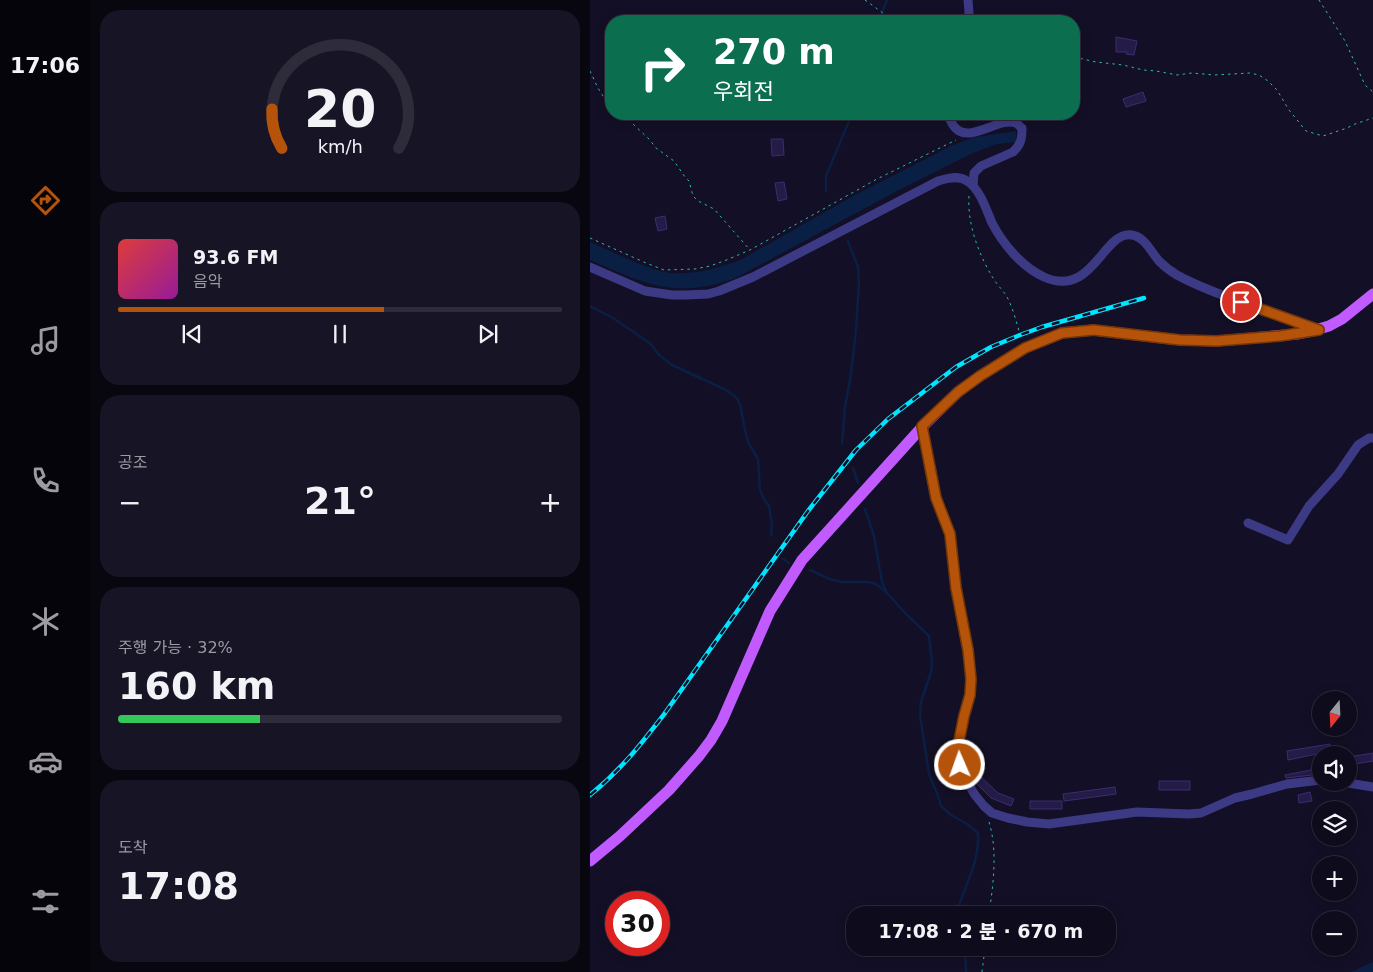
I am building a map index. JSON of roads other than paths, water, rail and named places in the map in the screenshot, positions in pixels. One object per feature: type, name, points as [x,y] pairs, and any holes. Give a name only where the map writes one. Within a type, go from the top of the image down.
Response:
[{"type":"main road","points":[[590,861],[620,836],[668,790],[711,740],[722,721],[770,611],[802,560],[922,426],[958,392],[980,376],[1025,348],[1062,333],[1094,330],[1180,340],[1217,341],[1280,336],[1319,330],[1342,319],[1373,294]]},
{"type":"street","points":[[968,0],[968,15]]},
{"type":"street","points":[[950,120],[955,128],[962,132],[970,133],[1008,123],[1016,123],[1022,128],[1020,144],[1017,148],[1013,152],[981,166],[974,173],[973,186]]},
{"type":"street","points":[[590,267],[645,291],[672,295],[708,294],[753,277],[938,181],[950,177],[959,177],[967,180],[973,186],[1000,237],[1024,263],[1046,278],[1056,280],[1074,279],[1089,270],[1114,242],[1127,235],[1133,235],[1140,238],[1167,268],[1185,280],[1319,330]]},
{"type":"street","points":[[922,426],[936,498],[950,534],[956,588],[968,650],[971,679],[970,695],[959,741],[960,765],[966,780],[984,806],[992,813],[1008,818],[1049,824],[1137,812],[1189,814],[1201,813],[1235,798],[1287,784],[1312,781]]},
{"type":"street","points":[[1248,523],[1288,540],[1309,506],[1338,474],[1358,446],[1369,438],[1373,438]]},
{"type":"street","points":[[1357,784],[1373,787]]},
{"type":"water","points":[[1016,131],[1016,142],[998,144],[971,154],[895,192],[736,278],[714,285],[695,288],[661,286],[644,282],[590,260],[590,242],[640,264],[670,273],[697,272],[725,265],[742,259],[855,195],[953,145],[975,137]]},
{"type":"water","points":[[1373,962],[1373,972],[1351,972]]},
{"type":"waterway","points":[[881,15],[887,0]]},
{"type":"waterway","points":[[826,191],[826,176],[849,120]]},
{"type":"waterway","points":[[842,444],[845,407],[856,330],[859,282],[858,267],[848,241]]},
{"type":"waterway","points":[[590,306],[613,318],[651,344],[659,355],[672,365],[724,389],[736,397],[740,404],[748,442],[758,459],[760,490],[769,506],[772,525],[771,536]]},
{"type":"waterway","points":[[853,468],[858,483]]},
{"type":"waterway","points":[[865,509],[874,536],[882,582],[887,593],[929,636],[932,662],[931,672],[921,702],[920,715],[929,774],[941,806],[978,833],[975,862],[959,906]]},
{"type":"waterway","points":[[783,559],[789,563]]},
{"type":"waterway","points":[[810,570],[842,582],[869,582],[876,584],[886,592]]},
{"type":"waterway","points":[[965,956],[966,972]]},
{"type":"railway","points":[[590,795],[621,766],[648,735],[808,511],[856,450],[888,419],[956,367],[991,347],[1042,327],[1144,298]]}]
